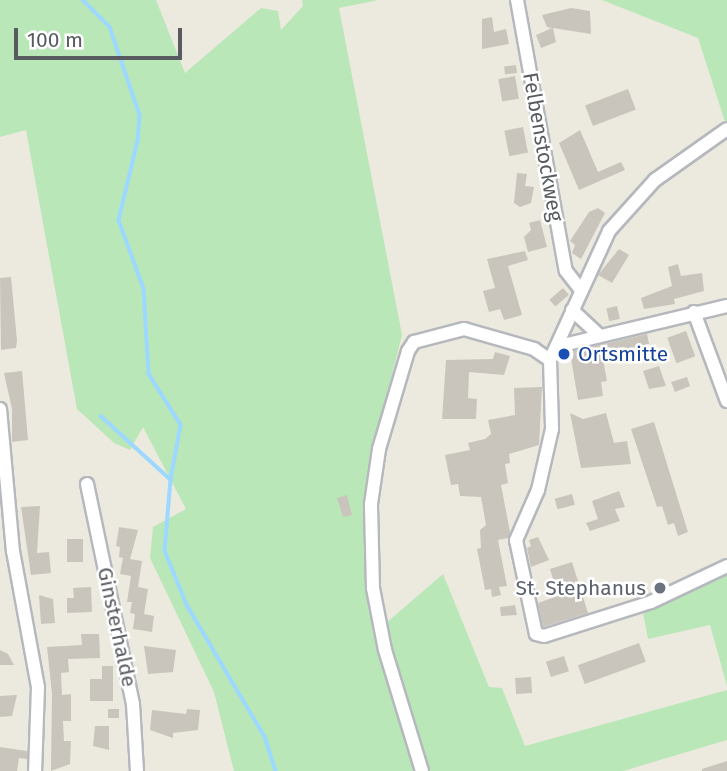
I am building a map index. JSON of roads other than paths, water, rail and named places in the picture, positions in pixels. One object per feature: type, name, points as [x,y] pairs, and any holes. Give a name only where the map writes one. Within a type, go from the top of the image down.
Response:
[{"type":"street","name":"Felbenstockweg","points":[[517,0],[566,271],[580,289]]},
{"type":"street","points":[[727,129],[644,191],[609,231],[580,289],[559,346],[550,360],[552,429],[538,489],[516,540],[537,634],[544,636],[651,602],[727,566]]},
{"type":"street","points":[[559,346],[727,306]]},
{"type":"street","points":[[572,310],[599,335]]},
{"type":"street","points":[[694,312],[727,401]]},
{"type":"street","points":[[422,771],[385,650],[373,588],[371,504],[393,400],[414,342],[464,329],[534,349],[550,360]]},
{"type":"street","points":[[0,409],[13,551],[38,687],[35,771]]},
{"type":"street","name":"Ginsterhalde","points":[[87,484],[133,704],[137,771]]},
{"type":"waterway","points":[[83,0],[110,27],[140,115],[138,141],[119,220],[144,289],[149,374],[181,425],[171,480]]},
{"type":"waterway","points":[[101,416],[171,480],[165,551],[187,605],[265,737],[276,771]]},
{"type":"place","name":"Ortsmitte","points":[[564,354]]},
{"type":"place","name":"St. Stephanus","points":[[660,588]]}]
